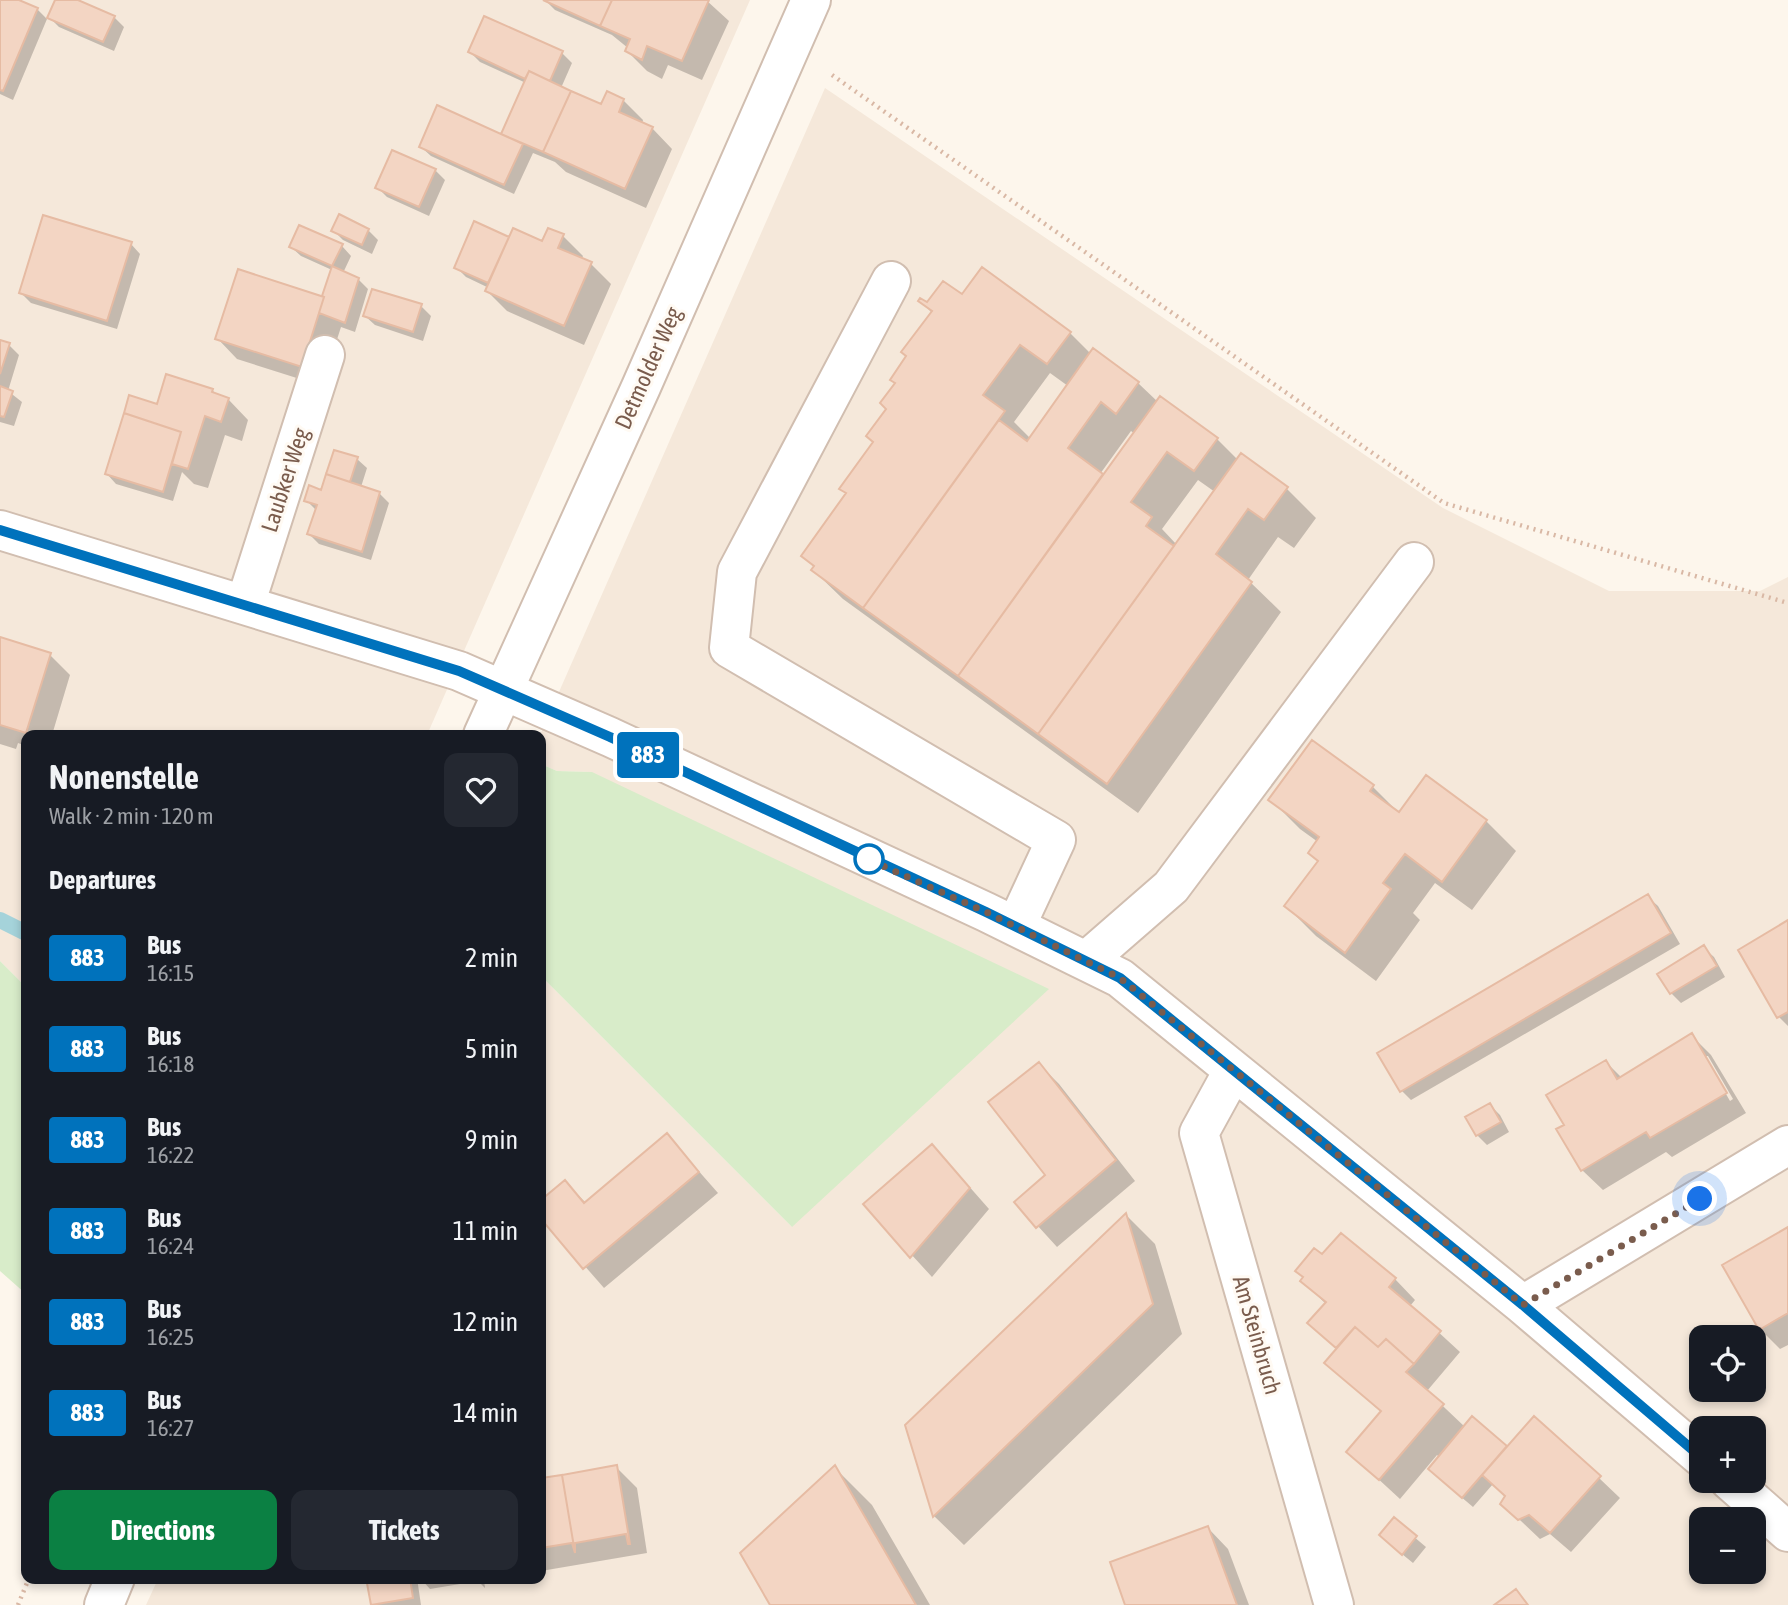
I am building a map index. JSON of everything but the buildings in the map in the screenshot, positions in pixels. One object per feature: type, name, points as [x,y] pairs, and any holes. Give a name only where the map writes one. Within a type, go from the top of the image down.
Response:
[{"type":"street","name":"Detmolder Weg","points":[[486,730],[811,0]]},
{"type":"street","points":[[891,281],[737,572],[729,648],[1056,840],[1016,926]]},
{"type":"street","name":"Laubker Weg","points":[[246,605],[325,355]]},
{"type":"street","points":[[0,530],[459,671],[1016,926],[1120,978],[1523,1305],[1689,1447]]},
{"type":"street","points":[[1086,961],[1171,887],[1414,562]]},
{"type":"street","name":"Am Steinbruch","points":[[1233,1071],[1199,1133],[1334,1605]]},
{"type":"street","points":[[1523,1305],[1788,1145]]},
{"type":"street","points":[[1743,1493],[1788,1532]]},
{"type":"street","points":[[104,1605],[113,1584]]},
{"type":"path","points":[[786,54],[824,70],[1444,503],[1788,603]]},
{"type":"path","points":[[18,1605],[27,1584]]},
{"type":"shaded area","points":[[0,0],[750,0],[429,730],[21,730],[21,982],[0,961]]},
{"type":"shaded area","points":[[825,88],[1443,508],[1609,591],[1760,591],[1788,577],[1788,1605],[146,1605],[156,1584],[546,1584],[546,981],[792,1227],[592,772],[557,771],[546,766],[546,730],[542,730]]},
{"type":"green space","points":[[546,766],[557,771],[592,772],[1049,989],[792,1227],[546,981]]},
{"type":"green space","points":[[0,961],[21,982],[21,1290],[0,1271]]},
{"type":"waterway","points":[[0,920],[21,930]]},
{"type":"bus line","name":"883","points":[[0,530],[459,671],[610,737],[865,858],[986,912],[1120,978],[1523,1305],[1689,1447]]},
{"type":"route","points":[[869,859],[865,858],[986,912],[1120,978],[1523,1305],[1700,1199]]}]
